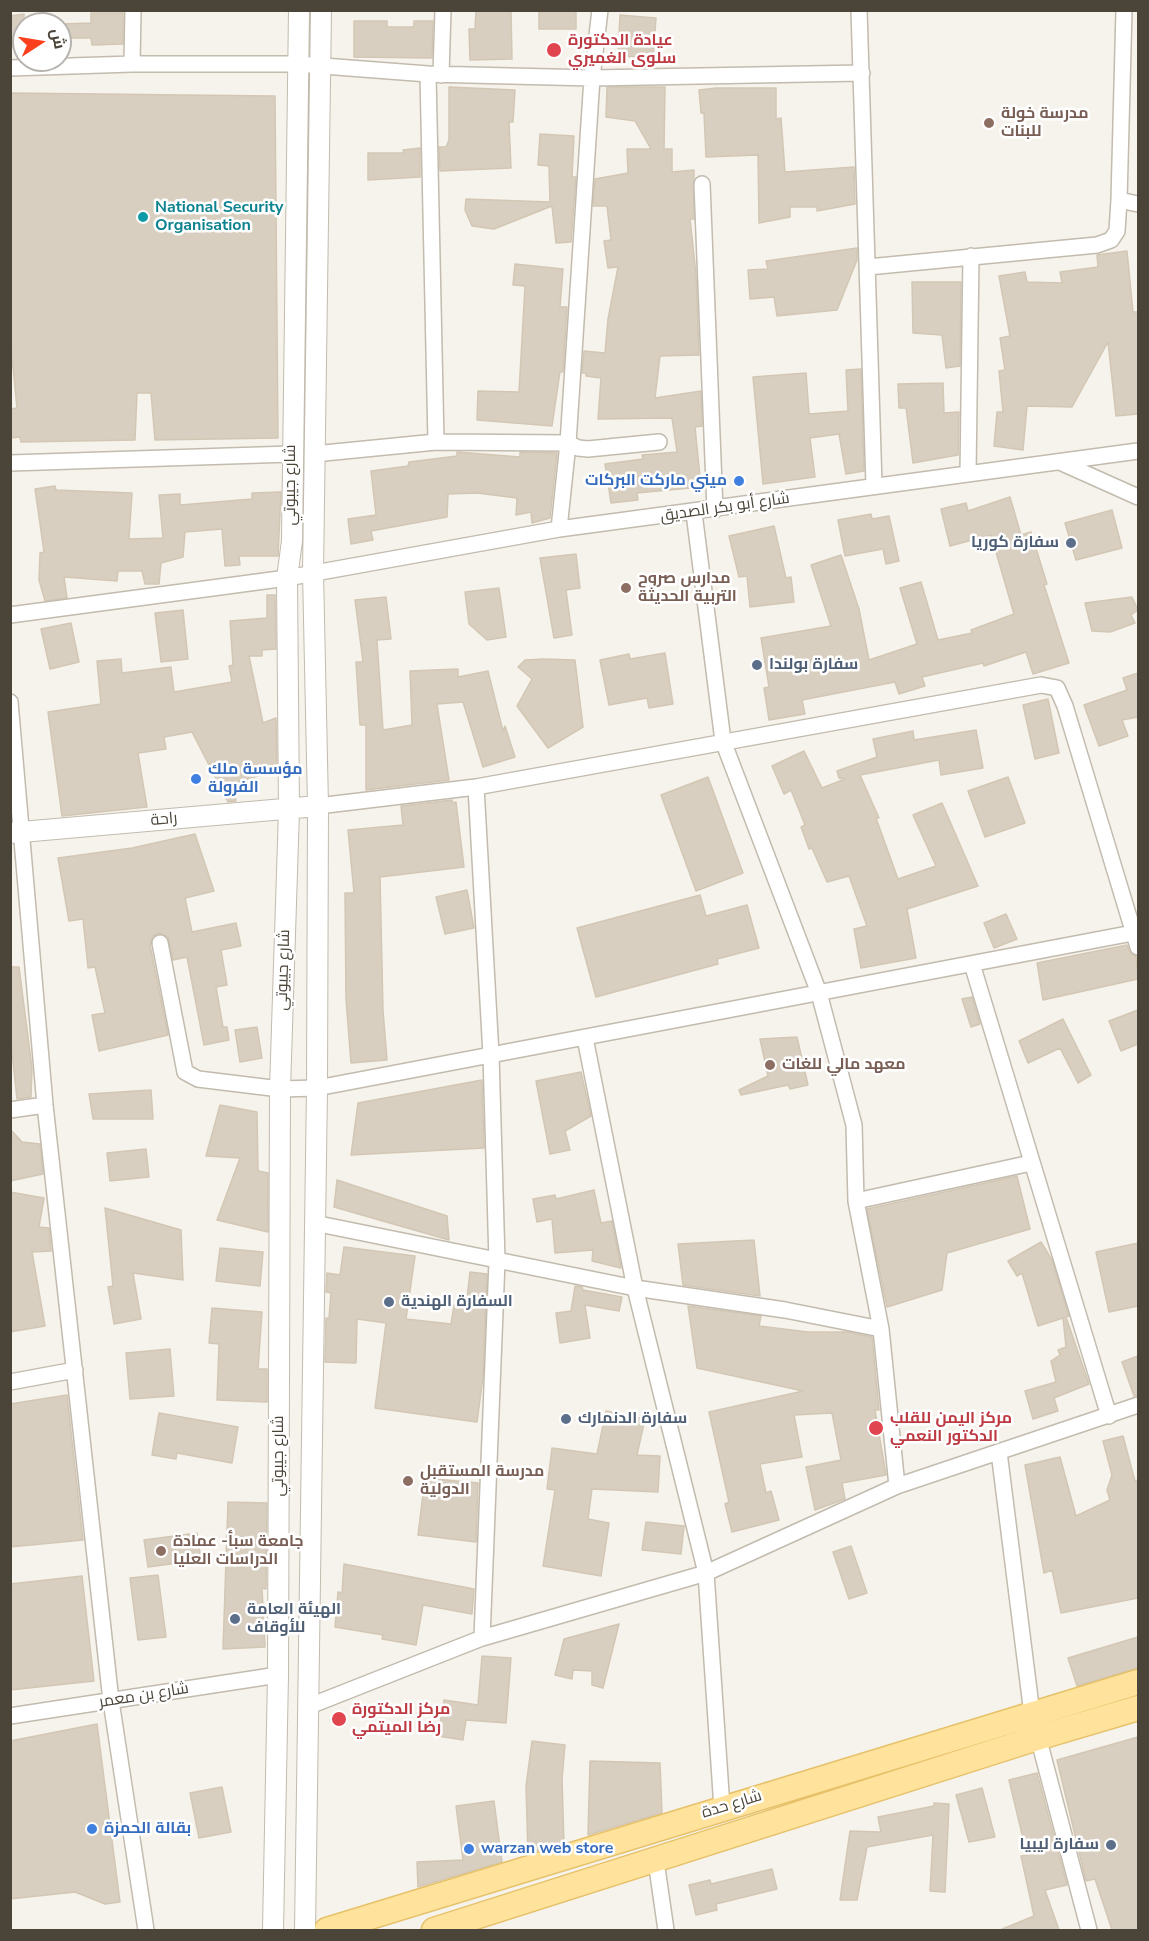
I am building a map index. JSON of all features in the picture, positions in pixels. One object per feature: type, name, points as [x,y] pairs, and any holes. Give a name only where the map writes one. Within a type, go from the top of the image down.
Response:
[{"type":"main road","name":"شارع حدة","points":[[327,1930],[1138,1682]]},
{"type":"main road","name":"شارع حدة","points":[[434,1930],[1138,1708]]},
{"type":"street","points":[[132,64],[133,10]]},
{"type":"street","points":[[436,442],[435,75],[443,10]]},
{"type":"street","points":[[559,530],[568,443],[592,78],[600,10]]},
{"type":"street","points":[[859,10],[874,485]]},
{"type":"street","points":[[868,267],[1097,245],[1111,240],[1117,231],[1119,200],[1124,10]]},
{"type":"street","name":"شارع جيبوتي","points":[[273,1930],[278,1675],[280,1089],[289,810],[287,578],[292,542],[291,454],[297,64],[311,11]]},
{"type":"street","name":"شارع جيبوتي","points":[[305,1930],[318,806],[313,572],[320,67],[311,11]]},
{"type":"street","points":[[10,68],[132,64],[297,64],[435,75],[592,78],[862,73]]},
{"type":"street","points":[[702,184],[715,510]]},
{"type":"street","points":[[1119,200],[1138,204]]},
{"type":"street","points":[[968,474],[971,256]]},
{"type":"street","points":[[314,454],[436,442],[568,443],[588,449],[659,442]]},
{"type":"street","name":"شارع أبو بكر الصديق","points":[[10,615],[287,578],[559,530],[715,510],[874,485],[1138,451]]},
{"type":"street","points":[[10,464],[291,454]]},
{"type":"street","points":[[1060,462],[1138,497]]},
{"type":"street","points":[[694,513],[723,741],[819,993],[854,1125],[856,1201],[881,1329],[897,1486]]},
{"type":"street","points":[[160,943],[185,1072],[198,1079],[280,1089],[316,1088],[972,964],[1137,937],[1065,706],[1057,688],[1041,685],[476,787],[318,806]]},
{"type":"street","points":[[10,702],[16,832],[111,1701],[146,1930]]},
{"type":"street","points":[[476,787],[491,1055],[497,1261],[482,1638]]},
{"type":"street","name":"راحة","points":[[16,832],[318,806]]},
{"type":"street","points":[[972,964],[1109,1416]]},
{"type":"street","points":[[585,1038],[635,1288],[706,1573],[722,1808]]},
{"type":"street","points":[[10,1110],[45,1105]]},
{"type":"street","points":[[856,1201],[1031,1163]]},
{"type":"street","points":[[314,1223],[635,1288],[785,1310],[881,1329]]},
{"type":"street","points":[[10,1382],[75,1370]]},
{"type":"street","points":[[307,1707],[482,1638],[706,1573],[897,1486],[1138,1405]]},
{"type":"street","points":[[999,1452],[1032,1714],[1089,1930]]},
{"type":"street","name":"شارع بن معمر","points":[[10,1716],[278,1675]]},
{"type":"street","points":[[656,1861],[666,1930]]},
{"type":"building","points":[[476,10],[511,10],[512,59],[470,60],[469,29],[475,29]]},
{"type":"building","points":[[539,10],[576,10],[576,29],[539,29]]},
{"type":"building","points":[[91,13],[123,13],[123,44],[92,45],[91,38],[72,38],[72,24],[91,23]]},
{"type":"building","points":[[620,15],[656,18],[653,58],[618,56]]},
{"type":"building","points":[[10,16],[12,16],[12,47],[10,47]]},
{"type":"building","points":[[354,21],[387,21],[387,27],[414,27],[414,21],[433,21],[432,58],[354,57]]},
{"type":"building","points":[[449,87],[515,90],[513,122],[509,122],[511,168],[440,171],[439,147],[446,147],[449,140]]},
{"type":"building","points":[[607,87],[665,87],[664,149],[672,149],[672,172],[694,170],[694,219],[690,219],[696,274],[699,355],[660,356],[655,398],[701,391],[702,426],[695,427],[701,487],[637,493],[638,500],[611,503],[605,464],[643,459],[642,455],[677,452],[672,418],[598,419],[601,378],[586,376],[586,373],[582,373],[584,351],[605,353],[608,319],[618,267],[608,268],[604,241],[611,240],[607,206],[593,206],[595,179],[628,173],[627,149],[651,149],[635,121],[606,117]]},
{"type":"building","points":[[776,88],[776,119],[781,118],[785,172],[854,167],[855,204],[817,211],[817,207],[790,207],[790,217],[759,223],[758,155],[706,157],[704,113],[701,113],[699,90]]},
{"type":"building","name":"National Security Organisation","points":[[10,93],[275,96],[278,438],[155,440],[151,393],[137,393],[135,440],[21,442],[20,437],[10,438],[10,409],[17,408],[10,337]]},
{"type":"building","points":[[540,134],[574,136],[572,177],[576,177],[571,242],[556,243],[552,206],[494,229],[472,226],[465,210],[466,199],[550,202],[549,166],[538,165]]},
{"type":"building","points":[[420,148],[420,177],[368,180],[368,153],[404,153],[403,150]]},
{"type":"building","points":[[857,248],[857,260],[837,310],[777,316],[774,297],[750,299],[748,270],[768,269],[766,261]]},
{"type":"building","points":[[1127,251],[1133,312],[1138,312],[1138,414],[1116,416],[1108,342],[1072,407],[1027,406],[1023,450],[994,446],[997,412],[1003,412],[999,371],[1005,370],[1000,338],[1010,336],[999,276],[1025,272],[1027,282],[1062,283],[1060,272],[1098,267],[1097,255]]},
{"type":"building","points":[[515,264],[563,269],[560,307],[567,307],[563,372],[560,372],[552,426],[477,420],[478,391],[519,392],[525,286],[513,285]]},
{"type":"building","points":[[912,282],[961,282],[960,366],[946,368],[942,335],[913,333]]},
{"type":"building","points":[[861,369],[864,471],[846,474],[839,434],[810,438],[815,477],[763,484],[753,377],[806,373],[809,414],[848,411],[846,370]]},
{"type":"building","points":[[943,383],[944,413],[959,412],[958,455],[913,463],[906,408],[899,408],[898,384]]},
{"type":"building","points":[[457,452],[520,457],[520,452],[557,453],[550,518],[532,523],[531,512],[516,515],[517,498],[477,493],[448,494],[447,517],[371,531],[373,540],[351,544],[348,519],[376,515],[371,471],[408,466],[409,462],[457,456]]},
{"type":"building","points":[[55,486],[56,490],[132,493],[129,539],[163,538],[159,495],[180,494],[180,505],[252,499],[252,493],[281,492],[278,556],[239,556],[240,565],[225,566],[222,529],[185,532],[183,557],[161,563],[159,584],[145,584],[142,571],[118,571],[117,581],[64,577],[67,598],[45,601],[39,580],[40,553],[44,552],[35,489]]},
{"type":"building","points":[[1010,497],[1021,535],[1031,532],[1047,584],[1044,585],[1069,663],[1033,674],[1026,652],[984,666],[983,663],[922,677],[925,686],[899,694],[895,682],[802,700],[805,714],[769,720],[764,688],[769,687],[761,638],[831,626],[811,565],[841,555],[859,609],[869,660],[917,644],[900,588],[921,582],[938,640],[972,633],[971,630],[1014,614],[991,535],[950,546],[941,509],[966,503],[968,511]]},
{"type":"building","points":[[1112,510],[1122,548],[1076,560],[1065,523]]},
{"type":"building","points":[[871,514],[872,519],[889,516],[899,561],[886,564],[883,549],[845,556],[838,520]]},
{"type":"building","points":[[774,526],[786,578],[791,577],[794,602],[750,607],[747,576],[739,577],[729,536]]},
{"type":"building","points":[[576,554],[580,588],[566,590],[572,635],[554,638],[540,558]]},
{"type":"building","points":[[499,588],[506,637],[487,640],[469,624],[465,592]]},
{"type":"building","points":[[267,595],[275,595],[276,649],[262,650],[262,656],[249,656],[263,723],[276,718],[277,770],[232,784],[236,801],[228,802],[192,732],[164,737],[166,749],[138,753],[147,807],[62,816],[48,712],[101,704],[97,661],[121,659],[122,673],[171,667],[174,692],[232,682],[229,666],[233,665],[230,621],[267,618]]},
{"type":"building","points":[[386,597],[391,639],[377,640],[383,730],[412,725],[410,671],[458,669],[458,677],[488,671],[503,731],[505,726],[515,757],[483,767],[463,702],[437,704],[449,780],[366,790],[366,725],[360,725],[356,662],[363,662],[355,600]]},
{"type":"building","points":[[1132,597],[1138,610],[1131,615],[1135,623],[1110,632],[1092,631],[1085,603]]},
{"type":"building","points":[[183,610],[188,659],[161,662],[155,613]]},
{"type":"building","points":[[71,623],[79,662],[50,669],[41,629]]},
{"type":"building","points":[[665,653],[673,704],[649,708],[647,698],[609,705],[600,660],[629,654],[630,659]]},
{"type":"building","points":[[525,660],[575,660],[583,727],[548,748],[517,706],[532,679],[518,667]]},
{"type":"building","points":[[1138,673],[1138,717],[1122,720],[1128,736],[1099,746],[1084,705],[1127,690],[1123,678]]},
{"type":"building","points":[[1048,699],[1059,753],[1035,759],[1023,705]]},
{"type":"building","points":[[976,730],[983,768],[941,775],[939,760],[860,775],[879,818],[876,818],[898,879],[936,866],[913,815],[942,803],[978,886],[907,909],[916,958],[861,968],[854,929],[867,926],[849,876],[827,882],[812,848],[809,849],[801,827],[805,825],[791,790],[784,794],[772,766],[804,751],[822,788],[845,779],[839,778],[837,771],[877,757],[873,739],[913,731],[914,740]]},
{"type":"building","points":[[708,777],[743,873],[696,891],[661,795]]},
{"type":"building","points":[[1008,777],[1025,823],[985,837],[968,791]]},
{"type":"building","points":[[452,800],[453,803],[456,802],[464,867],[380,877],[383,1010],[387,1060],[351,1063],[346,999],[345,893],[354,893],[348,830],[403,825],[401,806]]},
{"type":"building","points":[[195,834],[214,891],[185,898],[192,932],[236,923],[241,946],[221,950],[227,985],[216,987],[223,1027],[227,1027],[229,1040],[204,1045],[187,957],[173,960],[168,937],[159,933],[153,936],[150,945],[168,1035],[99,1051],[92,1015],[105,1013],[95,967],[88,968],[83,919],[69,921],[58,858],[132,848]]},
{"type":"building","points":[[467,890],[474,928],[445,934],[436,897]]},
{"type":"building","points":[[700,895],[706,916],[747,905],[759,948],[717,959],[718,964],[596,997],[577,928]]},
{"type":"building","points":[[1006,914],[1017,939],[994,948],[984,923]]},
{"type":"building","points":[[1127,945],[1131,954],[1136,956],[1138,979],[1043,1000],[1037,963]]},
{"type":"building","points":[[10,967],[19,967],[32,1068],[31,1097],[17,1099],[10,1034]]},
{"type":"building","points":[[972,997],[980,1024],[971,1027],[962,999]]},
{"type":"building","points":[[1138,1010],[1138,1044],[1121,1051],[1109,1021]]},
{"type":"building","points":[[1063,1019],[1091,1075],[1078,1083],[1060,1048],[1028,1063],[1019,1041]]},
{"type":"building","points":[[257,1027],[262,1058],[240,1062],[235,1030]]},
{"type":"building","points":[[797,1037],[808,1085],[790,1089],[788,1085],[741,1095],[739,1090],[768,1076],[760,1039]]},
{"type":"building","points":[[581,1072],[591,1116],[565,1131],[570,1150],[550,1154],[536,1081]]},
{"type":"building","points":[[482,1080],[484,1148],[351,1155],[358,1103]]},
{"type":"building","points":[[151,1090],[153,1119],[93,1119],[89,1094]]},
{"type":"building","points":[[220,1105],[257,1112],[258,1171],[268,1173],[268,1232],[217,1220],[240,1158],[206,1156]]},
{"type":"building","points":[[10,1129],[22,1142],[40,1144],[43,1174],[10,1181]]},
{"type":"building","points":[[146,1149],[149,1177],[110,1181],[107,1153]]},
{"type":"building","points":[[1017,1176],[1030,1229],[947,1253],[942,1290],[887,1307],[867,1209]]},
{"type":"building","points":[[337,1180],[447,1216],[449,1240],[334,1207]]},
{"type":"building","points":[[594,1190],[601,1223],[612,1221],[621,1268],[592,1261],[593,1250],[555,1253],[552,1219],[537,1222],[533,1199],[555,1195],[556,1199]]},
{"type":"building","points":[[10,1192],[44,1198],[39,1227],[49,1228],[51,1251],[32,1252],[45,1326],[10,1332]]},
{"type":"building","points":[[105,1208],[181,1230],[183,1280],[133,1273],[141,1319],[114,1324],[108,1287],[113,1286]]},
{"type":"building","points":[[754,1240],[760,1296],[683,1285],[678,1244]]},
{"type":"building","points":[[1041,1242],[1052,1260],[1069,1316],[1066,1317],[1089,1384],[1054,1398],[1058,1411],[1033,1419],[1025,1391],[1056,1382],[1051,1361],[1060,1355],[1058,1350],[1066,1347],[1063,1318],[1038,1326],[1022,1273],[1017,1276],[1008,1261]]},
{"type":"building","points":[[1138,1243],[1138,1306],[1109,1312],[1096,1252]]},
{"type":"building","points":[[344,1247],[415,1256],[406,1319],[451,1324],[454,1305],[466,1307],[470,1272],[487,1274],[483,1377],[477,1422],[375,1408],[386,1323],[357,1319],[356,1363],[325,1362],[326,1318],[329,1318],[331,1293],[326,1292],[327,1273],[340,1275]]},
{"type":"building","points":[[220,1248],[263,1252],[260,1286],[216,1281]]},
{"type":"building","points":[[575,1286],[582,1287],[583,1290],[622,1297],[619,1311],[585,1305],[590,1338],[560,1343],[556,1313],[571,1311]]},
{"type":"building","points":[[688,1306],[761,1316],[759,1326],[808,1332],[847,1332],[872,1337],[879,1410],[875,1410],[886,1475],[842,1483],[845,1499],[815,1510],[806,1467],[841,1460],[832,1413],[794,1415],[802,1457],[760,1464],[766,1493],[771,1491],[779,1520],[732,1532],[725,1504],[729,1502],[709,1412],[803,1391],[697,1368]]},
{"type":"building","points":[[212,1308],[262,1312],[258,1369],[267,1369],[267,1402],[217,1400],[219,1344],[209,1343]]},
{"type":"building","points":[[170,1349],[174,1396],[130,1399],[126,1353]]},
{"type":"building","points":[[1138,1356],[1138,1395],[1134,1396],[1122,1362]]},
{"type":"building","points":[[67,1395],[83,1540],[10,1547],[10,1404]]},
{"type":"building","points":[[606,1411],[645,1419],[637,1455],[660,1456],[658,1492],[592,1489],[588,1519],[609,1523],[601,1576],[543,1566],[555,1490],[547,1489],[552,1448],[597,1454]]},
{"type":"building","points":[[159,1413],[238,1427],[232,1463],[177,1453],[176,1459],[152,1455]]},
{"type":"building","points":[[1123,1436],[1135,1481],[1138,1480],[1138,1598],[1061,1613],[1052,1570],[1044,1573],[1025,1465],[1060,1457],[1076,1516],[1110,1500],[1107,1490],[1112,1475],[1103,1441]]},
{"type":"building","points":[[425,1478],[478,1483],[476,1542],[418,1535]]},
{"type":"building","points":[[228,1502],[267,1503],[266,1589],[262,1588],[265,1647],[223,1649]]},
{"type":"building","points":[[646,1522],[684,1526],[681,1554],[642,1550]]},
{"type":"building","points":[[197,1533],[201,1560],[148,1567],[144,1540]]},
{"type":"building","points":[[851,1546],[867,1593],[849,1599],[833,1552]]},
{"type":"building","points":[[344,1564],[474,1589],[472,1614],[423,1605],[416,1645],[382,1639],[383,1635],[335,1627],[338,1592],[342,1593]]},
{"type":"building","points":[[158,1575],[166,1637],[138,1640],[130,1578]]},
{"type":"building","points":[[82,1576],[94,1681],[10,1690],[10,1584]]},
{"type":"building","points":[[619,1624],[603,1688],[592,1685],[592,1671],[573,1670],[572,1679],[555,1675],[564,1639]]},
{"type":"building","points":[[1138,1637],[1138,1668],[1077,1686],[1068,1658]]},
{"type":"building","points":[[482,1656],[511,1658],[506,1723],[466,1720],[463,1740],[438,1736],[444,1700],[478,1705]]},
{"type":"building","points":[[97,1724],[120,1902],[105,1904],[75,1892],[10,1899],[10,1741]]},
{"type":"building","name":"سفارة ليبيا","points":[[1138,1737],[1138,1930],[1112,1930],[1095,1879],[1086,1881],[1057,1760]]},
{"type":"building","points":[[532,1741],[565,1745],[562,1779],[564,1843],[528,1854],[526,1786]]},
{"type":"building","points":[[590,1761],[660,1763],[662,1813],[588,1835]]},
{"type":"building","points":[[1037,1773],[1067,1885],[1045,1890],[1059,1930],[1000,1930],[1034,1916],[1021,1856],[1027,1855],[1009,1780]]},
{"type":"building","points":[[222,1787],[231,1832],[199,1838],[190,1793]]},
{"type":"building","points":[[982,1788],[995,1837],[969,1842],[956,1795]]},
{"type":"building","points":[[494,1801],[502,1862],[418,1887],[417,1862],[463,1860],[456,1806]]},
{"type":"building","points":[[934,1803],[949,1804],[945,1892],[930,1891],[933,1835],[867,1847],[857,1900],[840,1900],[850,1831],[881,1832],[878,1817],[934,1806]]},
{"type":"building","points":[[772,1869],[777,1889],[716,1904],[717,1910],[696,1915],[689,1885],[710,1880],[711,1884]]},
{"type":"place","name":"عيادة الدكتورة سلوى الغميري","points":[[554,50]]},
{"type":"place","name":"مدرسة خولة للبنات","points":[[989,123]]},
{"type":"place","name":"National Security Organisation","points":[[143,217]]},
{"type":"place","name":"ميني ماركت البركات","points":[[739,481]]},
{"type":"place","name":"سفارة كوريا","points":[[1071,543]]},
{"type":"place","name":"مدارس صروح التربية الحديثة","points":[[626,588]]},
{"type":"place","name":"سفارة بولندا","points":[[757,665]]},
{"type":"place","name":"مؤسسة ملك الفرولة","points":[[196,779]]},
{"type":"place","name":"معهد مالي للغات","points":[[770,1065]]},
{"type":"place","name":"السفارة الهندية","points":[[389,1302]]},
{"type":"place","name":"سفارة الدنمارك","points":[[566,1419]]},
{"type":"place","name":"مركز اليمن للقلب الدكتور النعمي","points":[[876,1428]]},
{"type":"place","name":"مدرسة المستقبل الدولية","points":[[408,1481]]},
{"type":"place","name":"جامعة سبأ- عمادة الدراسات العليا","points":[[161,1551]]},
{"type":"place","name":"الهيئة العامة للأوقاف","points":[[235,1619]]},
{"type":"place","name":"مركز الدكتورة رضا الميتمي","points":[[339,1719]]},
{"type":"place","name":"بقالة الحمزة","points":[[92,1829]]},
{"type":"place","name":"سفارة ليبيا","points":[[1111,1845]]},
{"type":"place","name":"warzan web store","points":[[469,1849]]}]
